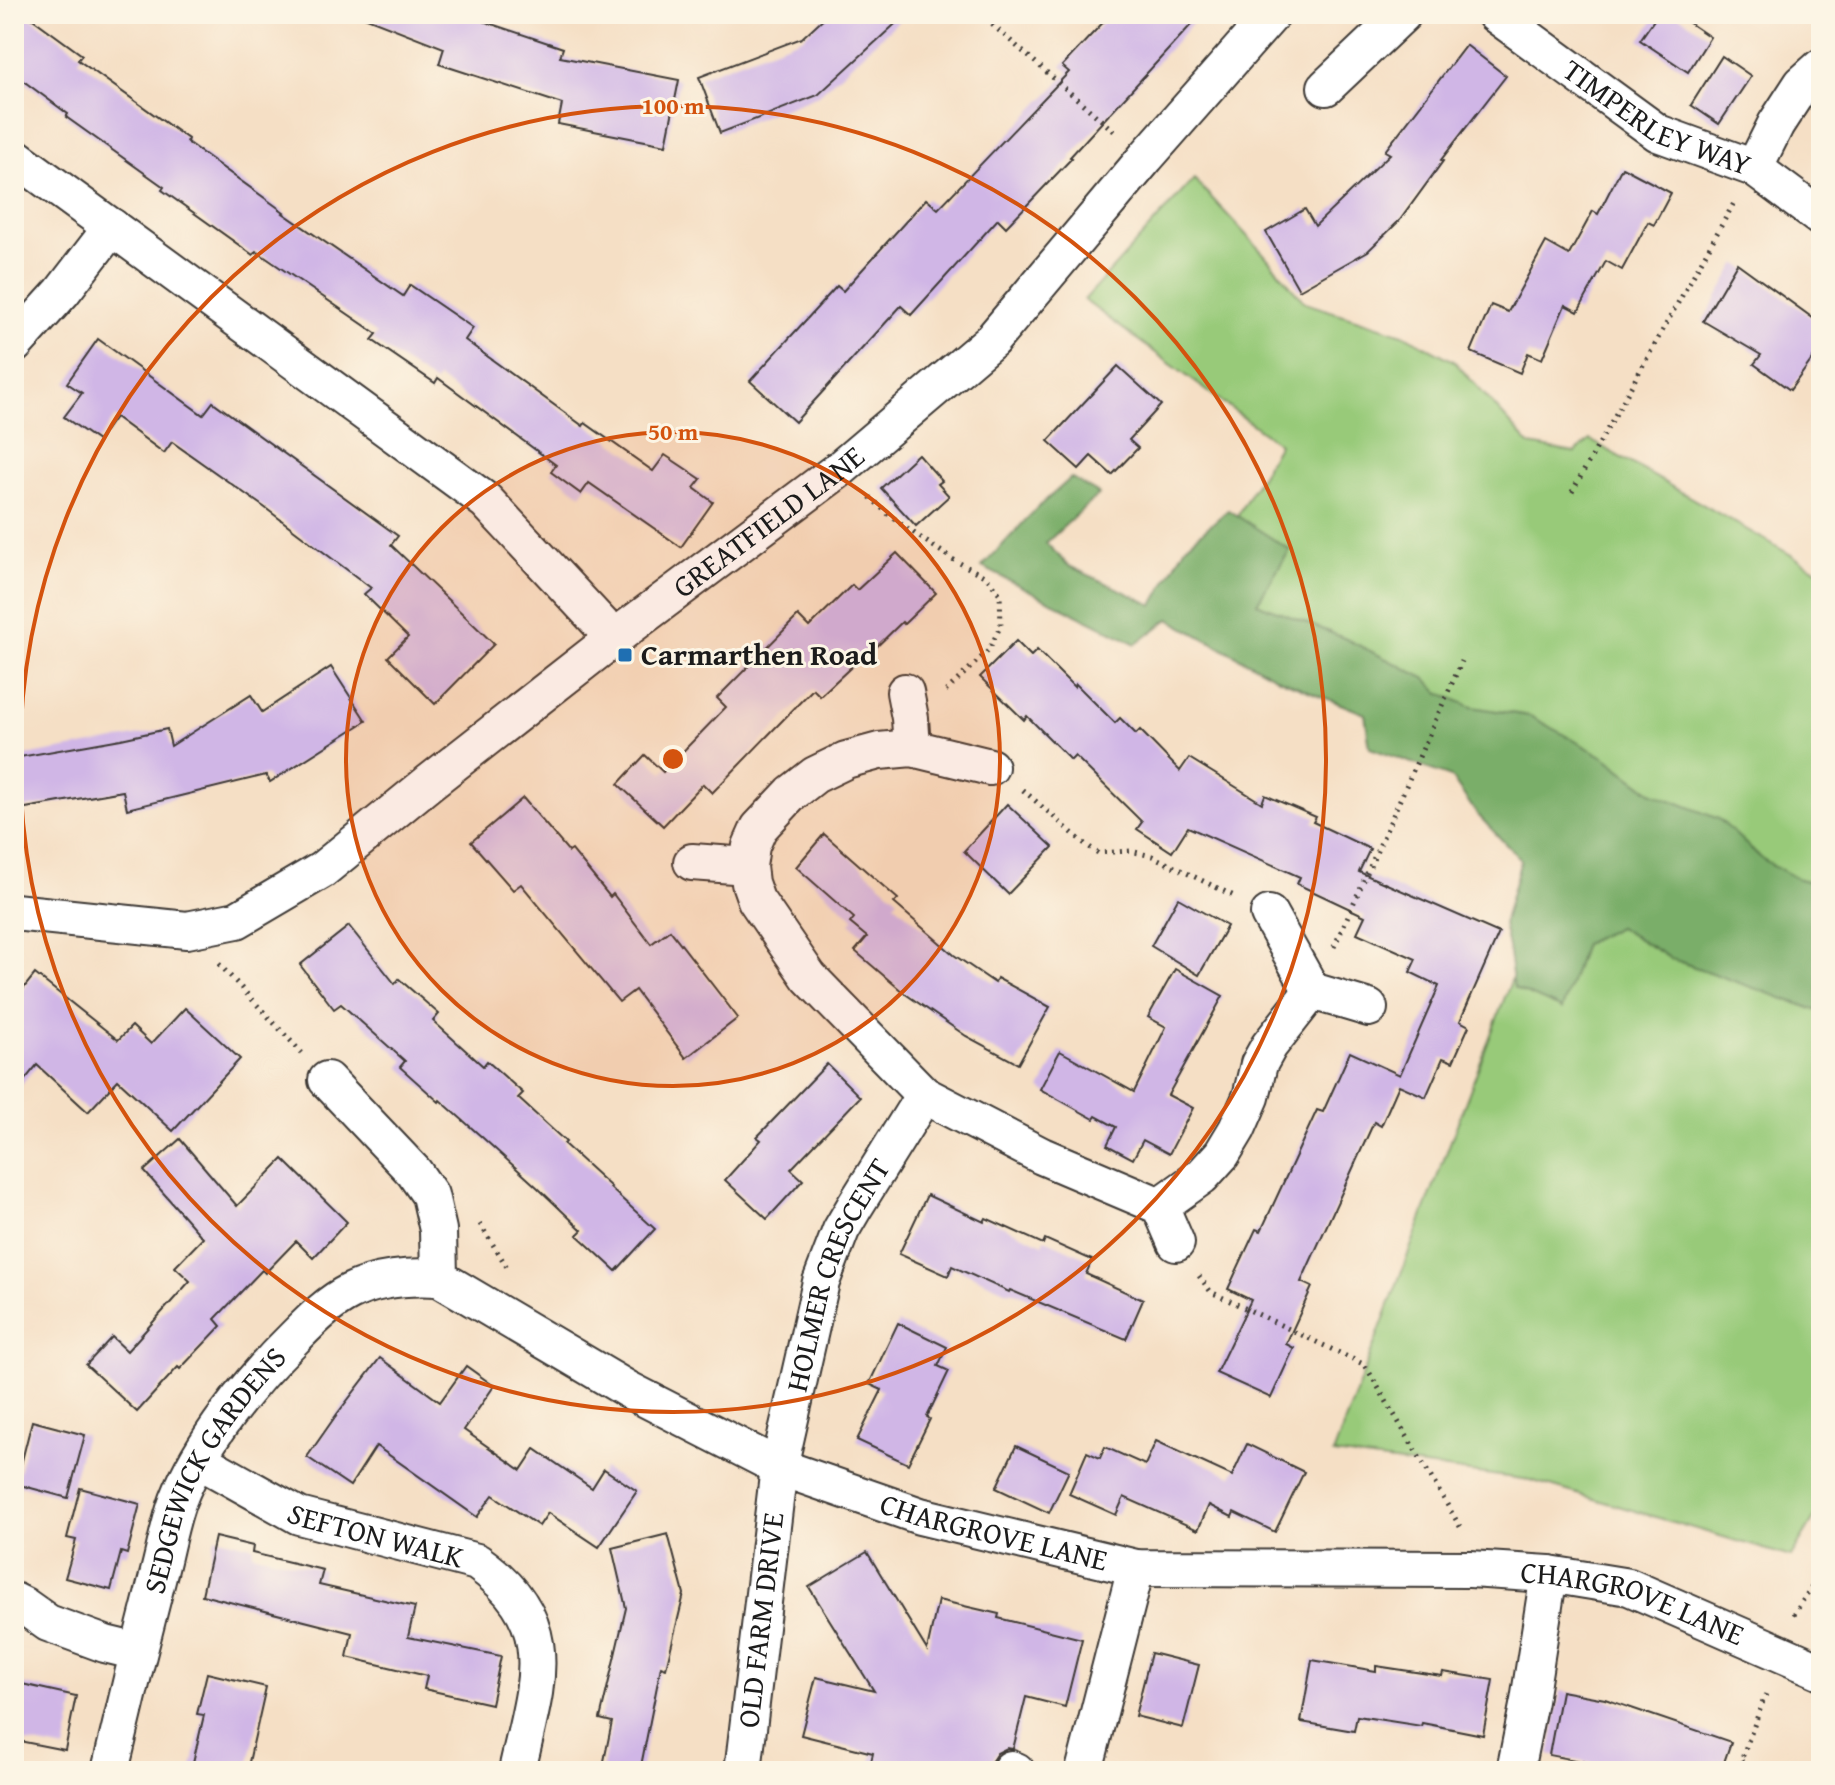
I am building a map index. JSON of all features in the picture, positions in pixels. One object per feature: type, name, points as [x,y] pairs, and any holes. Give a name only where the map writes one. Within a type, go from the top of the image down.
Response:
[{"type":"street","name":"GREATFIELD LANE","points":[[14,912],[187,930],[237,920],[322,870],[614,638],[841,468],[992,340],[1146,157],[1272,14]]},
{"type":"street","points":[[1326,87],[1403,14]]},
{"type":"street","name":"TIMPERLEY WAY","points":[[1495,14],[1658,133],[1754,168],[1821,218]]},
{"type":"street","points":[[1754,168],[1776,124],[1802,84],[1821,67]]},
{"type":"street","points":[[14,156],[486,501],[614,638]]},
{"type":"street","points":[[14,345],[62,292],[112,227]]},
{"type":"street","points":[[990,767],[909,719],[879,751],[846,760],[815,775],[792,793],[759,828],[751,846],[748,866],[756,900],[809,977],[924,1095],[1042,1156],[1160,1206],[1176,1243]]},
{"type":"street","points":[[692,862],[748,866]]},
{"type":"street","points":[[1269,914],[1312,991],[1369,1008]]},
{"type":"street","points":[[1160,1206],[1202,1176],[1222,1154],[1251,1097],[1264,1055],[1312,991]]},
{"type":"street","points":[[327,1080],[414,1172],[430,1195],[438,1230],[439,1278]]},
{"type":"street","name":"HOLMER CRESCENT","points":[[779,1467],[814,1308],[830,1256],[855,1206],[924,1095]]},
{"type":"street","name":"SEDGEWICK GARDENS","points":[[110,1771],[178,1500],[231,1409],[269,1362],[330,1304],[373,1282],[407,1277],[439,1278]]},
{"type":"street","name":"CHARGROVE LANE","points":[[439,1278],[627,1389],[779,1467],[920,1516],[1136,1568],[1470,1569],[1549,1574],[1629,1587],[1821,1671]]},
{"type":"street","name":"SEFTON WALK","points":[[199,1460],[299,1516],[477,1562],[498,1576],[527,1616],[538,1660],[517,1771]]},
{"type":"street","name":"OLD FARM DRIVE","points":[[743,1771],[779,1467]]},
{"type":"street","points":[[1084,1771],[1136,1568]]},
{"type":"street","points":[[1515,1771],[1549,1574]]},
{"type":"street","points":[[14,1601],[48,1623],[105,1644],[138,1652]]},
{"type":"path","points":[[980,14],[1146,157]]},
{"type":"path","points":[[1572,492],[1754,168]]},
{"type":"path","points":[[841,468],[888,514],[954,560],[986,577],[1000,594],[1001,625],[989,650],[928,708],[909,719]]},
{"type":"path","points":[[1312,991],[1462,661]]},
{"type":"path","points":[[990,767],[1021,788],[1098,853],[1130,851],[1152,856],[1269,914]]},
{"type":"path","points":[[187,930],[327,1080]]},
{"type":"path","points":[[477,1218],[513,1277]]},
{"type":"path","points":[[1176,1243],[1211,1292],[1365,1365],[1470,1543],[1470,1569]]},
{"type":"path","points":[[1741,1761],[1762,1771]]},
{"type":"green space","points":[[1194,179],[1305,303],[1403,334],[1454,361],[1530,445],[1575,453],[1590,440],[1821,572],[1821,927],[1200,579],[1279,444],[1084,300]]},
{"type":"green space","points":[[1071,478],[1099,494],[1046,543],[1069,566],[1153,605],[1186,546],[1228,510],[1290,550],[1257,603],[1344,638],[1425,678],[1440,693],[1472,707],[1530,716],[1604,757],[1651,792],[1719,819],[1761,858],[1796,878],[1821,885],[1821,1012],[1672,959],[1618,927],[1584,944],[1562,1009],[1514,988],[1503,924],[1521,860],[1477,814],[1451,777],[1370,748],[1365,714],[1279,679],[1169,619],[1136,644],[982,567],[1036,509]]},
{"type":"green space","points":[[1552,872],[1821,988],[1821,1507],[1791,1557],[1530,1480],[1333,1454]]},
{"type":"building","points":[[14,14],[26,14],[82,55],[78,60],[188,139],[187,142],[403,296],[410,285],[473,328],[465,340],[583,426],[585,423],[653,471],[665,455],[701,479],[694,488],[713,502],[681,547],[589,483],[581,494],[551,472],[556,465],[438,378],[435,383],[372,340],[377,334],[256,251],[253,255],[66,117],[68,114],[14,74]]},
{"type":"building","points":[[365,14],[462,14],[563,48],[560,57],[679,80],[666,145],[558,124],[562,104],[439,64],[444,48],[364,17]]},
{"type":"building","points":[[828,14],[906,14],[818,95],[720,133],[699,77],[802,38]]},
{"type":"building","points":[[1111,14],[1201,14],[1006,227],[998,219],[911,315],[901,306],[795,422],[750,381],[837,286],[843,291],[926,199],[938,209],[1069,72],[1062,66]]},
{"type":"building","points":[[1658,14],[1676,14],[1710,37],[1688,72],[1640,40]]},
{"type":"building","points":[[1466,45],[1506,76],[1441,160],[1400,220],[1368,251],[1299,290],[1266,232],[1305,209],[1315,226],[1390,154],[1385,151]]},
{"type":"building","points":[[1722,56],[1751,76],[1719,124],[1691,105]]},
{"type":"building","points":[[1622,167],[1671,193],[1654,225],[1648,222],[1622,270],[1606,261],[1578,312],[1565,305],[1542,359],[1528,353],[1520,373],[1471,352],[1491,305],[1508,312],[1546,242],[1569,255],[1593,211],[1598,214]]},
{"type":"building","points":[[1737,263],[1821,324],[1821,347],[1790,390],[1754,364],[1761,355],[1703,321]]},
{"type":"building","points":[[98,339],[203,415],[213,402],[398,536],[391,545],[494,644],[435,704],[388,657],[408,637],[364,594],[371,588],[172,442],[164,453],[115,417],[98,441],[64,417],[82,393],[67,383]]},
{"type":"building","points":[[1118,366],[1161,405],[1129,440],[1138,448],[1112,475],[1091,456],[1079,469],[1048,441]]},
{"type":"building","points":[[918,454],[942,481],[938,484],[949,496],[916,526],[881,488]]},
{"type":"building","points":[[897,553],[936,593],[820,696],[813,689],[712,793],[703,784],[663,826],[618,784],[645,755],[663,772],[726,707],[717,698],[798,616],[809,627],[852,585],[857,590]]},
{"type":"building","points":[[1016,641],[1031,656],[1037,650],[1115,723],[1120,718],[1136,734],[1140,730],[1180,771],[1189,758],[1262,803],[1265,795],[1316,817],[1313,822],[1370,849],[1359,872],[1499,933],[1460,1021],[1469,1026],[1453,1062],[1443,1058],[1426,1097],[1399,1085],[1381,1126],[1374,1122],[1301,1282],[1312,1287],[1286,1344],[1294,1348],[1271,1398],[1216,1373],[1251,1300],[1228,1289],[1256,1229],[1261,1231],[1317,1110],[1323,1112],[1350,1052],[1400,1075],[1439,986],[1410,972],[1416,959],[1357,933],[1365,916],[1297,884],[1300,877],[1188,827],[1172,852],[1137,829],[1142,822],[1075,756],[1071,760],[1027,716],[1024,720],[980,677]]},
{"type":"building","points":[[331,667],[366,721],[270,782],[266,775],[127,809],[123,791],[14,810],[14,758],[167,729],[171,746],[251,695],[262,712]]},
{"type":"building","points":[[523,798],[569,852],[572,850],[610,897],[613,894],[651,944],[670,930],[738,1018],[686,1058],[635,990],[619,1002],[521,884],[513,890],[471,842]]},
{"type":"building","points":[[1007,804],[1053,847],[1008,894],[964,851]]},
{"type":"building","points":[[824,834],[898,899],[894,903],[954,955],[995,983],[997,978],[1050,1007],[1018,1064],[966,1036],[904,993],[855,951],[867,937],[850,923],[854,918],[796,867]]},
{"type":"building","points":[[1178,898],[1227,926],[1199,975],[1151,946]]},
{"type":"building","points":[[349,926],[395,984],[399,979],[439,1014],[433,1021],[483,1066],[487,1061],[523,1093],[518,1098],[655,1229],[616,1271],[577,1235],[582,1230],[538,1188],[400,1067],[405,1061],[341,1004],[334,1009],[300,965]]},
{"type":"building","points":[[1175,969],[1223,996],[1168,1095],[1193,1108],[1169,1154],[1143,1140],[1133,1159],[1107,1145],[1116,1127],[1096,1116],[1094,1119],[1040,1089],[1060,1051],[1134,1092],[1166,1027],[1148,1017]]},
{"type":"building","points":[[35,974],[118,1040],[132,1026],[151,1044],[185,1008],[240,1059],[173,1131],[118,1080],[88,1112],[37,1065],[14,1093],[14,1000]]},
{"type":"building","points":[[827,1064],[860,1097],[791,1169],[803,1180],[767,1219],[725,1180],[761,1140],[757,1137]]},
{"type":"building","points":[[180,1139],[237,1206],[283,1159],[347,1222],[313,1258],[296,1241],[265,1273],[262,1270],[215,1319],[221,1326],[137,1412],[86,1365],[112,1337],[127,1351],[190,1281],[175,1267],[203,1238],[144,1171]]},
{"type":"building","points":[[927,1195],[984,1222],[986,1218],[1043,1244],[1045,1239],[1092,1260],[1086,1274],[1143,1300],[1126,1339],[952,1266],[948,1276],[899,1254]]},
{"type":"building","points":[[898,1323],[947,1347],[938,1366],[949,1371],[908,1464],[857,1440],[882,1390],[869,1384]]},
{"type":"building","points":[[380,1358],[440,1402],[466,1366],[494,1386],[464,1430],[521,1470],[535,1449],[592,1488],[604,1469],[637,1491],[599,1547],[548,1513],[539,1526],[493,1495],[477,1517],[376,1446],[350,1486],[307,1457]]},
{"type":"building","points":[[32,1421],[85,1435],[68,1498],[16,1484]]},
{"type":"building","points":[[1156,1441],[1232,1476],[1247,1444],[1304,1472],[1275,1532],[1234,1512],[1232,1517],[1209,1505],[1198,1530],[1124,1497],[1116,1515],[1069,1494],[1087,1452],[1100,1458],[1105,1447],[1145,1465]]},
{"type":"building","points":[[1016,1446],[1069,1471],[1049,1513],[996,1488]]},
{"type":"building","points":[[80,1488],[140,1504],[127,1554],[121,1552],[111,1590],[65,1578],[76,1540],[67,1538]]},
{"type":"building","points":[[668,1534],[684,1594],[666,1668],[661,1666],[640,1771],[602,1771],[612,1722],[600,1719],[626,1608],[612,1548]]},
{"type":"building","points":[[215,1537],[253,1546],[252,1553],[323,1570],[319,1585],[415,1607],[408,1637],[501,1656],[491,1704],[424,1689],[427,1676],[347,1657],[352,1633],[202,1595]]},
{"type":"building","points":[[867,1552],[927,1650],[938,1600],[999,1614],[998,1618],[1082,1639],[1065,1707],[1026,1697],[1013,1749],[1007,1748],[997,1753],[990,1771],[869,1771],[873,1753],[801,1735],[816,1677],[874,1691],[809,1587]]},
{"type":"building","points":[[1151,1653],[1199,1665],[1183,1728],[1135,1716]]},
{"type":"building","points":[[1312,1660],[1376,1671],[1376,1666],[1493,1680],[1483,1735],[1422,1723],[1421,1726],[1357,1716],[1354,1731],[1301,1722]]},
{"type":"building","points":[[207,1673],[266,1687],[247,1771],[191,1771],[204,1715],[197,1714]]},
{"type":"building","points":[[22,1684],[76,1696],[65,1750],[14,1740],[14,1722]]},
{"type":"building","points":[[1561,1691],[1605,1699],[1731,1742],[1721,1771],[1630,1771],[1549,1755]]},
{"type":"place","name":"Carmarthen Road","points":[[625,655]]}]
